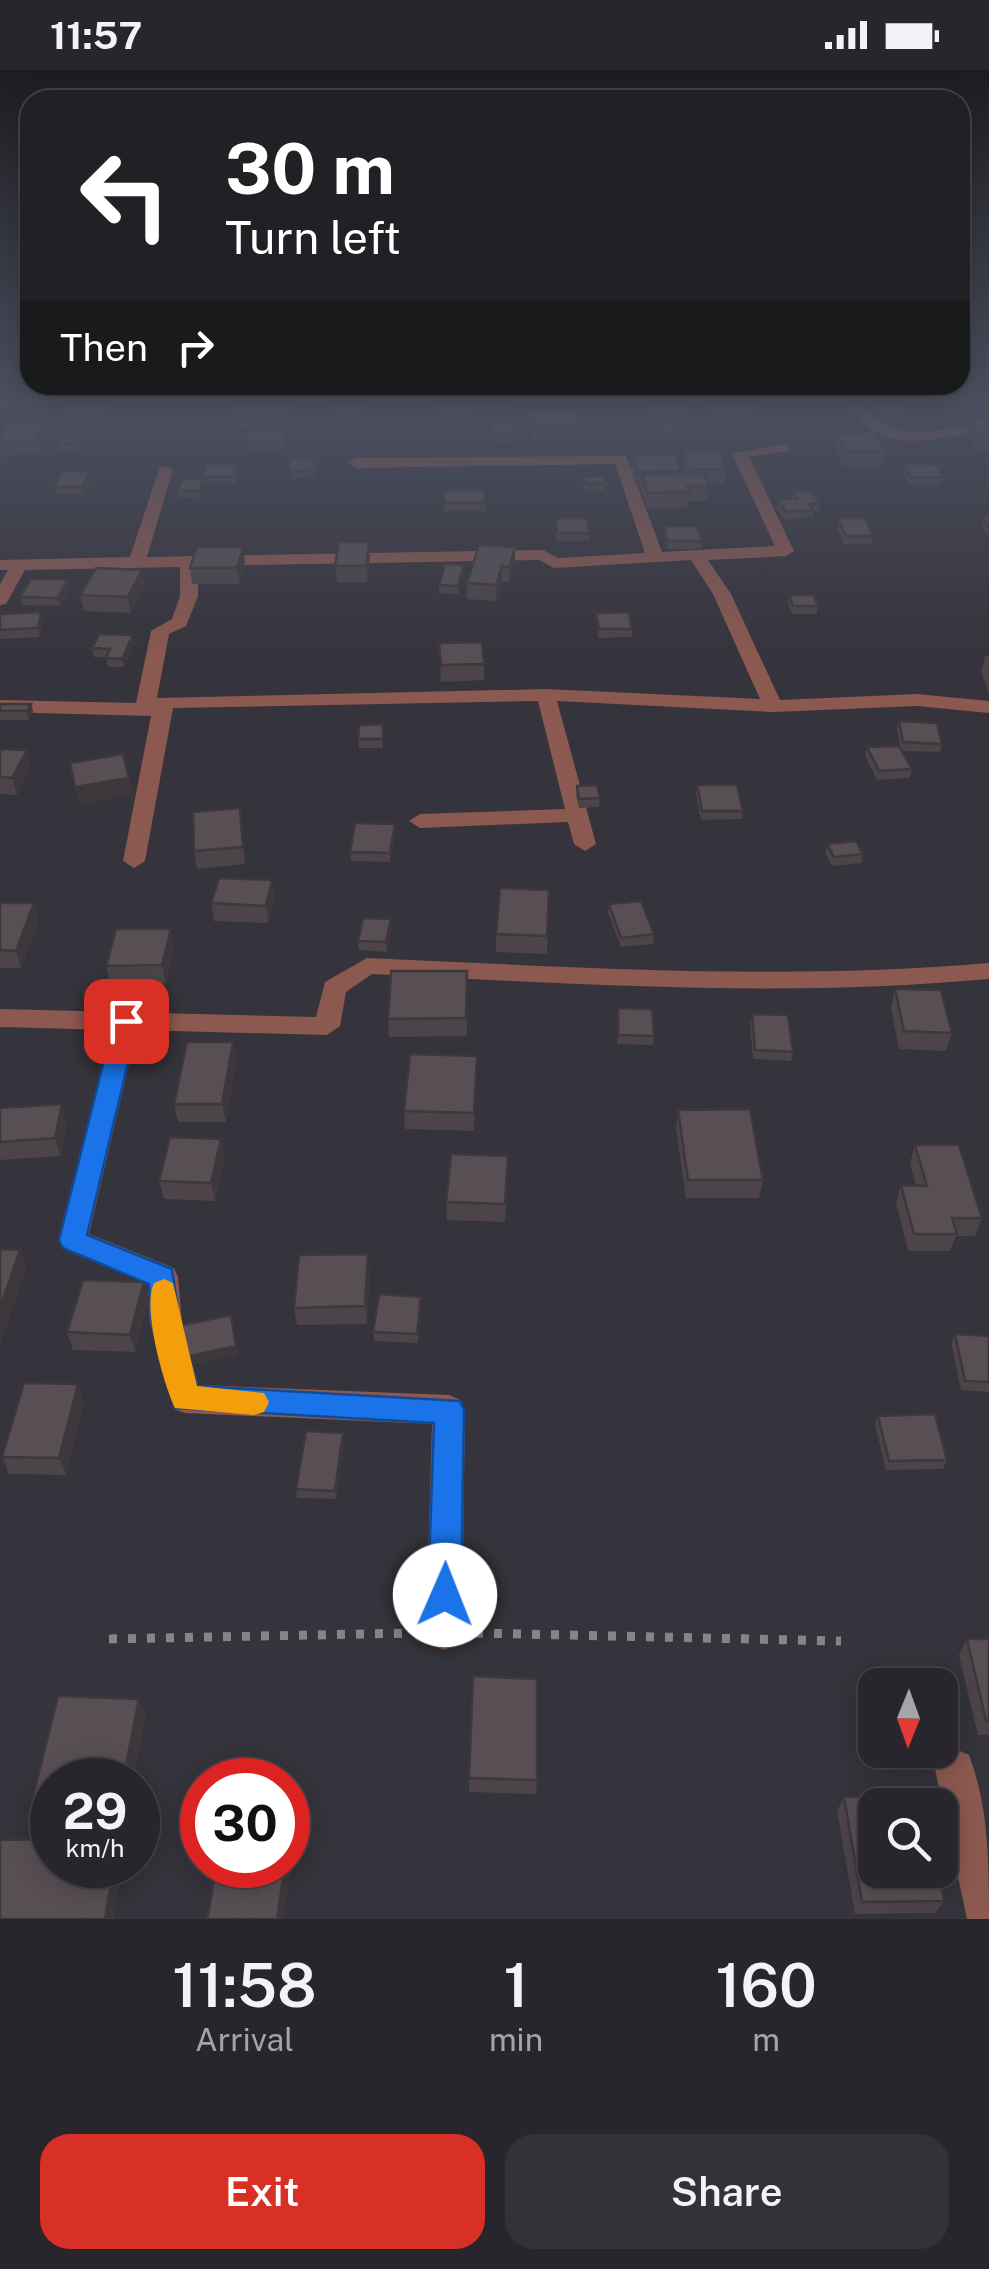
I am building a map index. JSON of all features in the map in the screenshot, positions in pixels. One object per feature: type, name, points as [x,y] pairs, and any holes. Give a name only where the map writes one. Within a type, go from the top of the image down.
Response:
[{"type":"street","points":[[137,562],[159,487]]},
{"type":"street","points":[[631,487],[655,557]]},
{"type":"street","points":[[0,600],[10,565],[407,554],[543,554],[554,563],[786,551],[756,487]]},
{"type":"street","points":[[696,555],[722,594],[773,706]]},
{"type":"street","points":[[134,861],[160,630],[180,622],[189,596],[189,561]]},
{"type":"street","points":[[546,695],[585,844]]},
{"type":"street","points":[[0,706],[153,710],[164,702],[546,695],[773,706],[917,700],[983,706]]},
{"type":"street","points":[[420,821],[578,815]]},
{"type":"street","points":[[0,1018],[328,1026],[334,988],[367,966],[725,980],[921,979],[989,971]]},
{"type":"street","points":[[126,1021],[72,1240],[163,1278],[166,1324],[185,1399],[449,1410],[444,1632]]},
{"type":"street","points":[[955,1769],[988,1919]]},
{"type":"building","points":[[179,487],[201,487],[199,491],[177,491]]},
{"type":"building","points":[[645,487],[687,487],[689,492],[647,493]]},
{"type":"building","points":[[444,490],[485,490],[485,503],[444,503]]},
{"type":"building","points":[[810,490],[820,503],[809,504],[814,510],[786,512],[778,500],[797,498],[791,491]]},
{"type":"building","points":[[556,518],[587,518],[589,533],[557,533]]},
{"type":"building","points":[[838,518],[865,518],[873,536],[846,536]]},
{"type":"building","points":[[664,526],[697,526],[702,541],[668,541]]},
{"type":"building","points":[[339,542],[369,542],[366,566],[335,566]]},
{"type":"building","points":[[479,545],[515,547],[509,567],[502,566],[496,585],[467,583]]},
{"type":"building","points":[[197,547],[243,547],[237,568],[190,568]]},
{"type":"building","points":[[445,564],[464,565],[458,586],[439,585]]},
{"type":"building","points":[[96,568],[142,570],[128,597],[80,595]]},
{"type":"building","points":[[31,579],[68,579],[58,598],[20,597]]},
{"type":"building","points":[[789,595],[813,595],[818,606],[793,606]]},
{"type":"building","points":[[41,612],[38,628],[0,630],[0,614]]},
{"type":"building","points":[[629,612],[632,629],[599,629],[596,613]]},
{"type":"building","points":[[99,634],[133,635],[122,659],[106,658],[110,649],[92,648]]},
{"type":"building","points":[[482,642],[484,664],[441,665],[439,643]]},
{"type":"building","points":[[0,704],[31,704],[27,711],[0,711]]},
{"type":"building","points":[[899,721],[937,723],[942,744],[903,742]]},
{"type":"building","points":[[383,724],[383,739],[358,739],[359,725]]},
{"type":"building","points":[[899,746],[912,769],[879,771],[867,747]]},
{"type":"building","points":[[0,749],[27,750],[12,778],[0,777]]},
{"type":"building","points":[[123,754],[129,778],[75,787],[70,763]]},
{"type":"building","points":[[597,785],[600,798],[579,799],[577,786]]},
{"type":"building","points":[[697,785],[737,785],[743,811],[702,811]]},
{"type":"building","points":[[240,808],[243,847],[194,851],[193,812]]},
{"type":"building","points":[[355,823],[395,824],[390,853],[350,852]]},
{"type":"building","points":[[856,841],[863,854],[834,857],[827,844]]},
{"type":"building","points":[[219,878],[272,880],[266,906],[211,903]]},
{"type":"building","points":[[500,888],[549,890],[547,936],[496,934]]},
{"type":"building","points":[[641,901],[654,934],[621,938],[609,904]]},
{"type":"building","points":[[0,903],[34,903],[16,951],[0,950]]},
{"type":"building","points":[[363,918],[391,919],[386,942],[358,941]]},
{"type":"building","points":[[116,929],[171,929],[162,965],[106,966]]},
{"type":"building","points":[[391,971],[467,971],[466,1018],[388,1019]]},
{"type":"building","points":[[895,989],[941,990],[952,1033],[904,1031]]},
{"type":"building","points":[[618,1008],[652,1009],[654,1036],[618,1035]]},
{"type":"building","points":[[752,1014],[788,1015],[793,1052],[755,1050]]},
{"type":"building","points":[[187,1042],[233,1042],[222,1104],[174,1104]]},
{"type":"building","points":[[410,1054],[477,1056],[474,1113],[404,1111]]},
{"type":"building","points":[[62,1104],[55,1138],[0,1142],[0,1108]]},
{"type":"building","points":[[750,1109],[763,1180],[688,1180],[678,1110]]},
{"type":"building","points":[[170,1137],[221,1139],[211,1183],[159,1181]]},
{"type":"building","points":[[915,1145],[959,1145],[982,1218],[952,1218],[957,1234],[914,1234],[901,1185],[927,1186]]},
{"type":"building","points":[[451,1154],[508,1156],[505,1204],[446,1202]]},
{"type":"building","points":[[0,1249],[20,1250],[0,1308]]},
{"type":"building","points":[[368,1254],[365,1306],[294,1308],[299,1255]]},
{"type":"building","points":[[83,1280],[144,1282],[130,1335],[67,1332]]},
{"type":"building","points":[[379,1294],[421,1297],[417,1334],[373,1332]]},
{"type":"building","points":[[231,1315],[236,1346],[186,1357],[182,1325]]},
{"type":"building","points":[[955,1334],[989,1336],[989,1382],[965,1381]]},
{"type":"building","points":[[24,1383],[78,1384],[59,1458],[2,1457]]},
{"type":"building","points":[[935,1414],[947,1460],[889,1461],[878,1416]]},
{"type":"building","points":[[306,1431],[343,1433],[335,1491],[296,1489]]},
{"type":"building","points":[[967,1639],[989,1639],[989,1721],[986,1721]]},
{"type":"building","points":[[473,1676],[537,1679],[537,1780],[469,1778]]},
{"type":"building","points":[[58,1696],[139,1699],[127,1758],[42,1758]]},
{"type":"building","points":[[844,1797],[858,1797],[858,1879]]},
{"type":"building","points":[[30,1839],[30,1888],[110,1888],[105,1919],[0,1919],[0,1840]]},
{"type":"building","points":[[213,1888],[282,1888],[277,1919],[207,1919]]},
{"type":"building","points":[[860,1888],[941,1888],[944,1901],[862,1902]]},
{"type":"slow traffic","points":[[164,1291],[166,1324],[185,1399],[254,1402]]},
{"type":"route","points":[[126,1021],[72,1240],[163,1278],[166,1324],[185,1399],[449,1410],[445,1595]]}]
